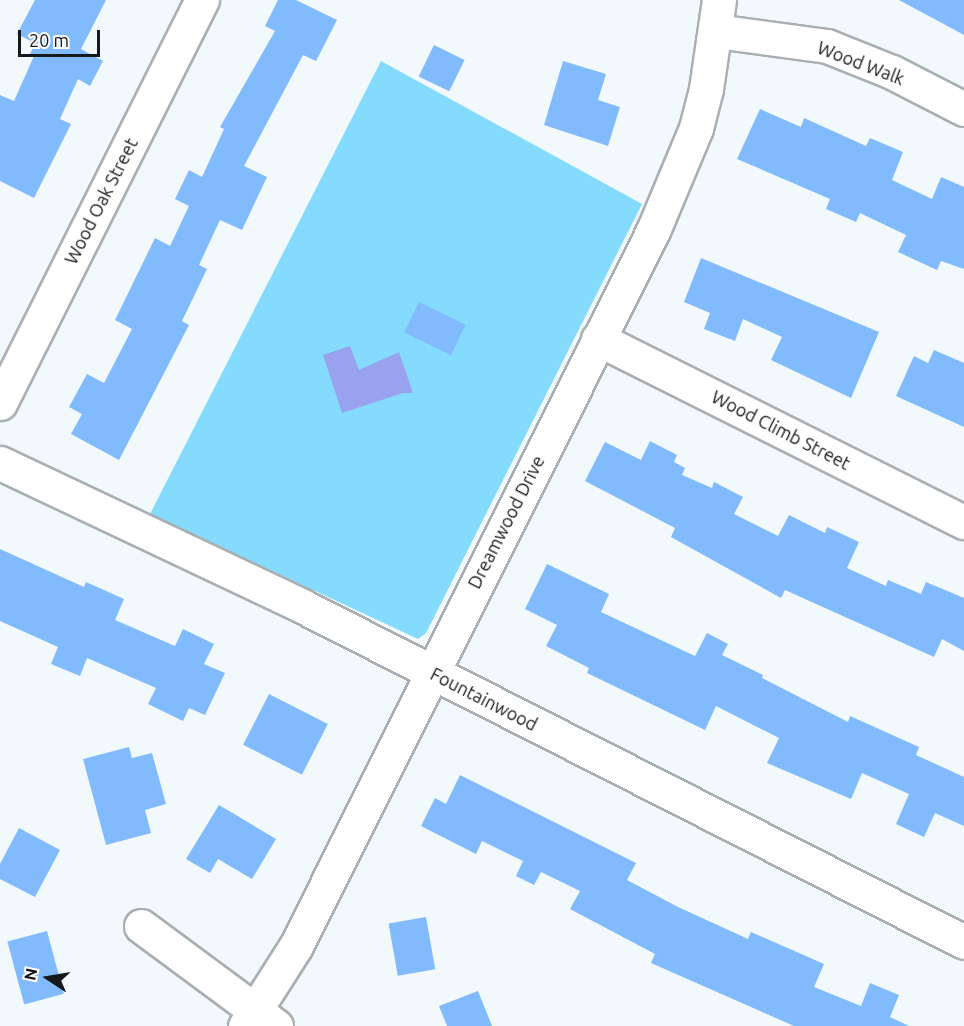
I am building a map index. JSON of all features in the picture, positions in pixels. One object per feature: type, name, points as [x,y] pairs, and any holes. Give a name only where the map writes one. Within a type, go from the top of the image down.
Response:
[{"type":"street","name":"Wood Oak Street","points":[[0,403],[202,0]]},
{"type":"street","name":"Wood Walk","points":[[718,16],[827,46],[892,72],[964,109]]},
{"type":"street","name":"Dreamwood Drive","points":[[259,1021],[680,171],[696,128],[718,16]]},
{"type":"street","name":"Wood Climb Street","points":[[598,339],[964,522]]},
{"type":"street","name":"Fountainwood","points":[[0,463],[302,606],[430,673],[964,942]]},
{"type":"street","points":[[141,926],[259,1021]]},
{"type":"shaded area","points":[[381,61],[642,204],[426,633],[418,639],[150,514]]},
{"type":"shaded area","points":[[350,346],[359,370],[399,352],[413,393],[403,393],[342,413],[323,355]]},
{"type":"building","points":[[35,0],[106,0],[81,49],[103,61],[90,86],[78,79],[60,119],[71,124],[34,198],[0,181],[0,95],[14,101],[34,56],[30,54],[35,43],[17,34]]},
{"type":"building","points":[[278,0],[296,0],[337,20],[316,61],[303,55],[244,166],[267,177],[242,230],[220,220],[199,265],[207,269],[182,321],[189,325],[119,460],[71,434],[82,414],[69,407],[87,374],[104,383],[132,329],[115,320],[155,238],[170,246],[189,206],[175,199],[189,170],[202,177],[224,129],[220,127],[275,31],[265,26]]},
{"type":"building","points":[[899,0],[964,0],[964,35]]},
{"type":"building","points":[[434,45],[465,60],[449,91],[419,76]]},
{"type":"building","points":[[563,61],[606,74],[598,100],[620,107],[608,146],[544,125]]},
{"type":"building","points":[[760,109],[801,127],[804,118],[866,146],[870,138],[903,152],[892,180],[932,199],[941,177],[964,187],[964,269],[941,261],[937,270],[898,252],[906,235],[860,213],[856,222],[826,209],[830,199],[737,159]]},
{"type":"building","points":[[701,258],[879,332],[851,398],[771,360],[782,337],[743,319],[735,341],[704,329],[710,313],[684,302]]},
{"type":"building","points":[[419,302],[466,325],[451,355],[404,333]]},
{"type":"building","points":[[934,350],[964,363],[964,427],[896,396],[914,356],[928,363]]},
{"type":"building","points":[[650,441],[677,455],[674,462],[685,468],[682,475],[712,488],[714,482],[743,497],[734,514],[778,536],[789,515],[825,533],[827,527],[859,542],[847,568],[886,586],[888,580],[921,594],[926,582],[964,598],[964,651],[942,639],[934,657],[785,590],[781,598],[671,537],[675,528],[585,481],[605,442],[641,460]]},
{"type":"building","points":[[0,549],[84,587],[86,582],[124,599],[115,620],[175,646],[183,629],[214,644],[204,664],[225,673],[205,715],[189,708],[183,721],[148,704],[156,688],[87,658],[80,676],[51,664],[58,647],[0,621]]},
{"type":"building","points":[[547,564],[609,594],[601,612],[695,656],[707,633],[728,644],[722,655],[763,675],[762,678],[848,722],[850,716],[919,747],[916,755],[964,777],[964,826],[935,813],[924,837],[896,824],[909,794],[862,773],[851,799],[767,763],[779,738],[716,706],[705,730],[587,673],[589,668],[546,646],[557,625],[525,609]]},
{"type":"building","points":[[269,694],[328,724],[302,775],[243,745]]},
{"type":"building","points":[[129,747],[132,758],[152,753],[166,804],[145,810],[151,833],[106,845],[83,759]]},
{"type":"building","points":[[460,775],[636,863],[627,880],[678,907],[748,939],[751,932],[824,964],[814,987],[861,1006],[870,983],[899,995],[890,1017],[909,1026],[794,1026],[651,963],[655,954],[570,909],[580,891],[541,872],[534,885],[516,876],[523,861],[482,841],[476,854],[421,826],[435,798],[446,804]]},
{"type":"building","points":[[219,805],[276,839],[252,879],[218,859],[210,873],[186,859]]},
{"type":"building","points":[[19,828],[60,850],[35,897],[0,879],[0,864]]},
{"type":"building","points":[[426,917],[435,969],[398,976],[389,924]]},
{"type":"building","points":[[47,931],[64,994],[24,1004],[7,942]]},
{"type":"building","points":[[478,991],[492,1026],[447,1026],[439,1006]]}]
